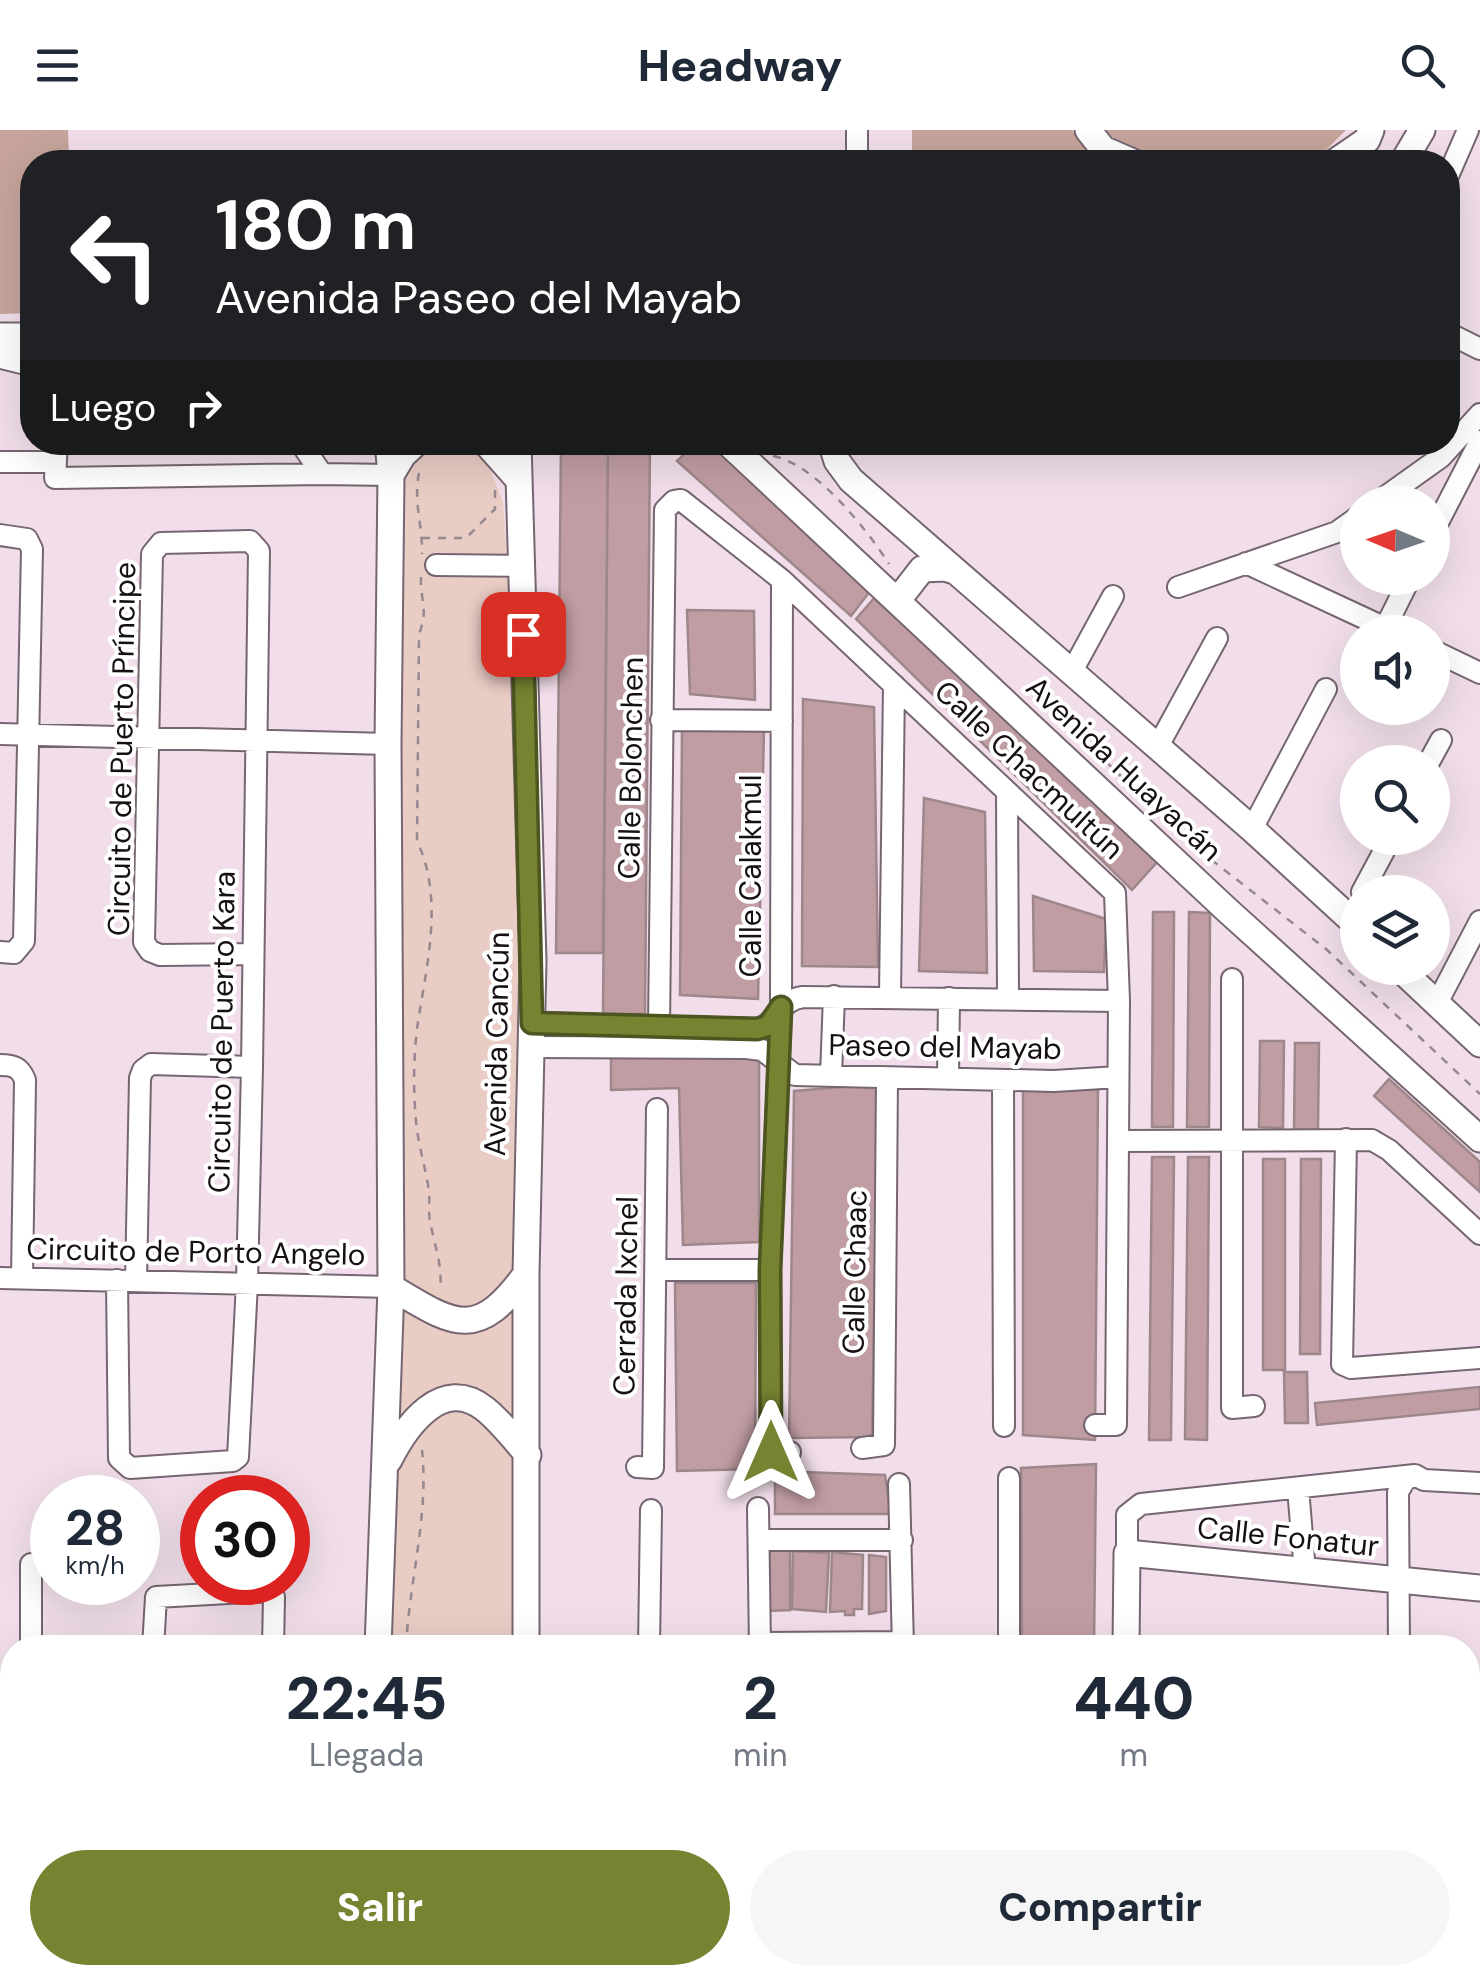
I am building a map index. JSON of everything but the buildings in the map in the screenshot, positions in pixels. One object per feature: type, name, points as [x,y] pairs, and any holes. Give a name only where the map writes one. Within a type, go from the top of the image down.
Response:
[{"type":"main road","points":[[1352,150],[1374,130]]},
{"type":"main road","points":[[379,1635],[391,1287],[389,455]]},
{"type":"main road","points":[[391,475],[403,456],[408,455]]},
{"type":"main road","points":[[486,455],[506,482]]},
{"type":"main road","name":"Avenida Cancún","points":[[514,455],[506,482],[521,566],[532,1035],[526,1274],[526,1635]]},
{"type":"main road","name":"Avenida Huayacán","points":[[743,455],[904,592],[1227,910],[1480,1139]]},
{"type":"main road","name":"Avenida Huayacán","points":[[835,455],[852,480],[1340,903]]},
{"type":"main road","points":[[904,592],[922,569],[956,571]]},
{"type":"main road","points":[[1416,985],[1480,1044]]},
{"type":"main road","points":[[391,1287],[429,1312],[457,1322],[487,1315],[510,1296],[526,1274]]},
{"type":"main road","points":[[385,1468],[418,1415],[436,1403],[455,1400],[472,1402],[486,1410],[528,1456]]},
{"type":"main road","points":[[1126,1635],[1127,1553]]},
{"type":"main road","name":"Calle Fonatur","points":[[1127,1553],[1480,1588]]},
{"type":"street","points":[[1450,492],[1477,429]]},
{"type":"street","points":[[0,462],[39,455]]},
{"type":"street","points":[[56,455],[55,478],[391,475]]},
{"type":"street","points":[[309,455],[322,474]]},
{"type":"street","points":[[1402,485],[1444,455]]},
{"type":"street","name":"Calle Chacmultún","points":[[665,510],[674,501],[687,502],[782,580],[1115,893],[1119,1001],[1116,1425],[1095,1425]]},
{"type":"street","name":"Calle Bolonchen","points":[[659,1027],[665,510]]},
{"type":"street","points":[[1178,587],[1340,529]]},
{"type":"street","points":[[9,535],[27,539],[32,549],[24,941],[10,950]]},
{"type":"street","name":"Circuito de Puerto Príncipe","points":[[252,954],[160,955],[150,951],[144,942],[152,554],[154,547],[161,544],[250,541],[255,545]]},
{"type":"street","name":"Circuito de Puerto Kara","points":[[126,1281],[119,1458],[130,1468],[238,1458],[252,1067],[257,742],[255,545]]},
{"type":"street","points":[[1246,563],[1357,615]]},
{"type":"street","points":[[426,566],[521,566]]},
{"type":"street","name":"Calle Calakmul","points":[[782,580],[781,1007],[770,1270],[771,1452],[790,1452]]},
{"type":"street","points":[[1071,673],[1113,596]]},
{"type":"street","points":[[1157,748],[1217,638]]},
{"type":"street","points":[[1450,659],[1480,673]]},
{"type":"street","points":[[890,996],[894,685]]},
{"type":"street","points":[[1252,830],[1326,689]]},
{"type":"street","points":[[661,720],[782,721]]},
{"type":"street","points":[[0,734],[388,744]]},
{"type":"street","points":[[1438,745],[1440,740]]},
{"type":"street","points":[[1007,794],[1008,998]]},
{"type":"street","points":[[1436,1005],[1480,921]]},
{"type":"street","points":[[1232,979],[1232,1408],[1254,1406]]},
{"type":"street","points":[[831,1076],[834,996]]},
{"type":"street","name":"Paseo del Mayab","points":[[532,1035],[659,1027],[757,1029],[768,1026],[792,999],[834,996],[1119,1001]]},
{"type":"street","points":[[948,1079],[949,998]]},
{"type":"street","name":"Paseo del Mayab","points":[[532,1035],[762,1050],[796,1075],[1003,1080],[1118,1077]]},
{"type":"street","points":[[0,1064],[21,1070],[25,1080],[22,1278]]},
{"type":"street","points":[[126,1281],[140,1078],[144,1070],[151,1064],[252,1067]]},
{"type":"street","name":"Calle Chaac","points":[[862,1448],[884,1446],[888,1078]]},
{"type":"street","points":[[1003,1080],[1004,1426]]},
{"type":"street","name":"Cerrada Ixchel","points":[[637,1467],[653,1468],[657,1109]]},
{"type":"street","points":[[1346,1139],[1342,1364],[1351,1368],[1480,1358]]},
{"type":"street","points":[[1118,1141],[1372,1140],[1390,1150],[1480,1234]]},
{"type":"street","points":[[657,1270],[770,1270]]},
{"type":"street","name":"Circuito de Porto Angelo","points":[[0,1278],[391,1287]]},
{"type":"street","points":[[1009,1478],[1009,1635]]},
{"type":"street","points":[[1127,1553],[1127,1515],[1142,1504],[1410,1478],[1480,1483]]},
{"type":"street","points":[[1399,1635],[1398,1492],[1410,1478]]},
{"type":"street","points":[[900,1484],[904,1635]]},
{"type":"street","points":[[1298,1488],[1305,1572]]},
{"type":"street","points":[[758,1508],[760,1635]]},
{"type":"street","points":[[649,1635],[651,1510]]},
{"type":"street","points":[[759,1540],[902,1540]]},
{"type":"street","points":[[154,1635],[156,1597],[268,1590],[274,1597],[274,1635]]},
{"type":"street","points":[[31,1605],[31,1635]]},
{"type":"path","points":[[424,455],[417,478],[416,511],[426,566],[420,593],[426,608],[419,634],[417,841],[428,865],[431,892],[428,968],[418,1024],[415,1080],[417,1130],[429,1193],[428,1214],[442,1272],[439,1294],[429,1312]]},
{"type":"path","points":[[772,455],[792,460]]},
{"type":"path","points":[[791,455],[850,514],[894,572],[904,592]]},
{"type":"path","points":[[422,538],[466,538],[495,509],[506,482]]},
{"type":"path","points":[[1062,726],[1097,753],[1191,844],[1326,949],[1480,1094]]},
{"type":"path","points":[[407,1635],[422,1514],[421,1448]]},
{"type":"shaded area","points":[[0,130],[68,130],[69,150],[20,150],[20,313],[0,314]]},
{"type":"shaded area","points":[[912,130],[1072,130],[1086,150],[912,150]]},
{"type":"shaded area","points":[[1106,130],[1346,130],[1326,150],[1140,150]]},
{"type":"shaded area","points":[[408,455],[485,455],[503,502],[533,961],[526,1635],[378,1635],[391,475]]},
{"type":"route","points":[[523,634],[532,1023],[757,1029],[768,1026],[781,1007],[770,1270],[771,1452]]}]
